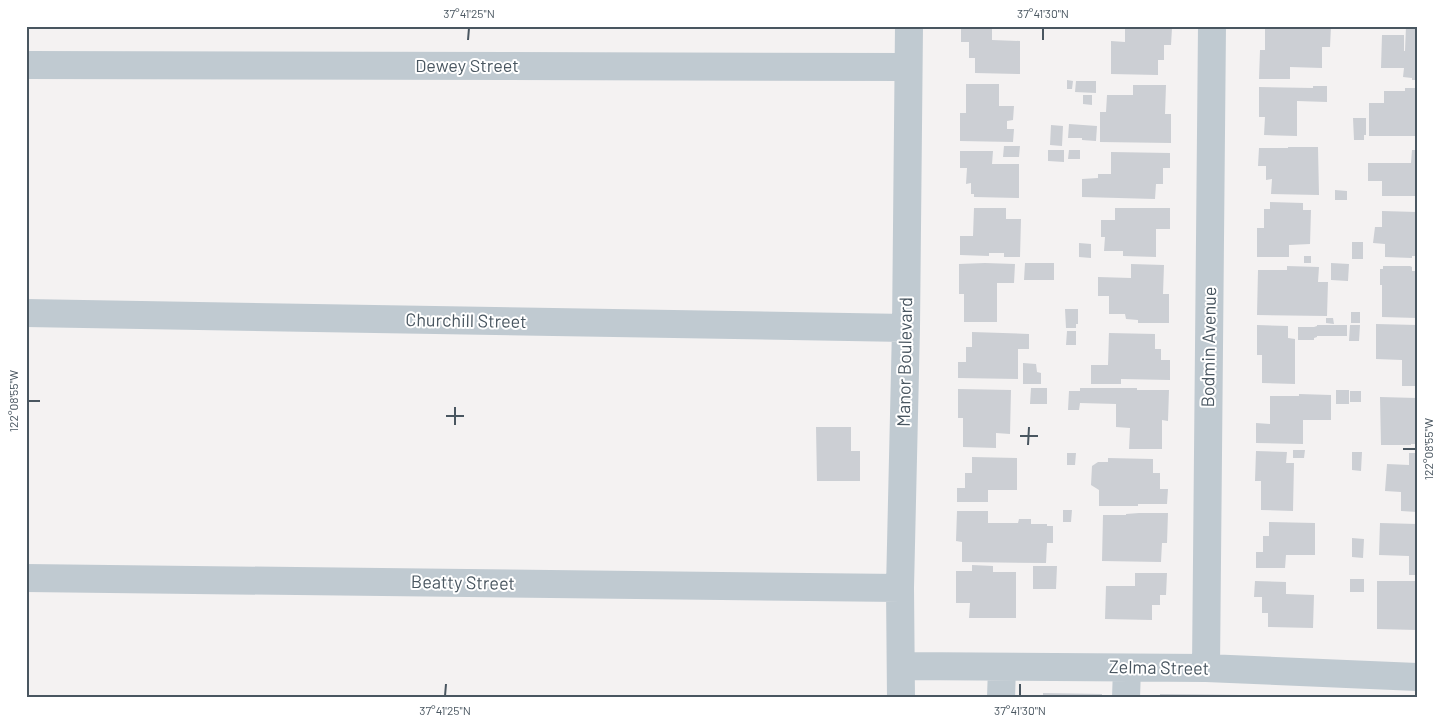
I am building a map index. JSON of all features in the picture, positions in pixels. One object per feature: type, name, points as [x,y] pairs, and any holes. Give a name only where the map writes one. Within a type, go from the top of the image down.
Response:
[{"type":"street","name":"Manor Boulevard","points":[[902,698],[900,588],[906,328],[909,26]]},
{"type":"street","name":"Bodmin Avenue","points":[[1206,668],[1212,26]]},
{"type":"street","name":"Dewey Street","points":[[26,65],[908,66]]},
{"type":"street","name":"Churchill Street","points":[[26,313],[906,328]]},
{"type":"street","name":"Beatty Street","points":[[26,578],[900,588]]},
{"type":"street","name":"Zelma Street","points":[[902,666],[1206,668],[1417,677]]},
{"type":"street","points":[[1001,698],[1002,667]]},
{"type":"street","points":[[1126,698],[1127,668]]},
{"type":"building","points":[[1265,26],[1331,26],[1330,47],[1322,47],[1322,68],[1290,67],[1290,79],[1259,79],[1260,50],[1265,50]]},
{"type":"building","points":[[1406,26],[1417,26],[1417,80],[1403,77],[1404,68],[1381,68],[1382,35],[1404,35],[1405,51]]},
{"type":"building","points":[[1125,27],[1172,28],[1171,45],[1164,45],[1164,60],[1158,60],[1158,75],[1111,74],[1111,41],[1125,42]]},
{"type":"building","points":[[961,28],[992,28],[992,40],[1020,41],[1020,74],[975,73],[975,58],[969,58],[969,42],[961,42]]},
{"type":"building","points":[[1067,80],[1073,81],[1072,89],[1067,89]]},
{"type":"building","points":[[1076,81],[1096,81],[1096,93],[1075,92]]},
{"type":"building","points":[[966,84],[999,84],[999,106],[1014,106],[1013,120],[1007,121],[1007,129],[1014,129],[1013,142],[960,141],[960,113],[966,113]]},
{"type":"building","points":[[1133,85],[1166,85],[1165,114],[1171,114],[1171,143],[1100,142],[1100,112],[1106,112],[1107,95],[1133,95]]},
{"type":"building","points":[[1313,86],[1327,86],[1327,102],[1297,101],[1297,136],[1264,135],[1265,117],[1259,117],[1259,87],[1313,88]]},
{"type":"building","points":[[1405,88],[1417,88],[1417,136],[1369,136],[1369,103],[1384,103],[1384,91],[1405,91]]},
{"type":"building","points":[[1083,95],[1092,95],[1092,105],[1083,104]]},
{"type":"building","points":[[1353,118],[1366,118],[1366,135],[1364,135],[1364,140],[1354,140]]},
{"type":"building","points":[[1069,124],[1097,126],[1096,141],[1068,138]]},
{"type":"building","points":[[1051,125],[1063,126],[1062,146],[1050,145]]},
{"type":"building","points":[[1004,146],[1020,146],[1019,157],[1003,157]]},
{"type":"building","points":[[1318,147],[1319,195],[1271,194],[1272,179],[1266,180],[1266,166],[1258,166],[1259,148]]},
{"type":"building","points":[[1048,150],[1064,150],[1064,162],[1048,161]]},
{"type":"building","points":[[1069,150],[1080,150],[1080,159],[1068,159]]},
{"type":"building","points":[[1412,150],[1417,150],[1417,196],[1382,196],[1382,181],[1368,181],[1368,163],[1411,163]]},
{"type":"building","points":[[960,151],[993,151],[992,164],[1019,164],[1019,198],[974,197],[974,194],[971,194],[971,183],[966,184],[967,168],[960,168]]},
{"type":"building","points":[[1111,152],[1170,153],[1170,168],[1163,168],[1163,184],[1156,184],[1155,199],[1082,197],[1082,179],[1098,178],[1098,174],[1111,174]]},
{"type":"building","points":[[1335,190],[1347,191],[1347,200],[1335,200]]},
{"type":"building","points":[[1270,202],[1303,203],[1303,210],[1311,210],[1310,244],[1289,245],[1289,257],[1257,257],[1257,228],[1264,228],[1264,209],[1270,209]]},
{"type":"building","points":[[974,208],[1006,208],[1006,219],[1021,219],[1020,257],[1004,257],[1004,253],[989,253],[989,256],[960,255],[960,236],[973,236]]},
{"type":"building","points":[[1115,208],[1170,208],[1170,229],[1156,229],[1156,257],[1123,256],[1123,251],[1104,251],[1105,237],[1101,237],[1101,220],[1115,220]]},
{"type":"building","points":[[1382,211],[1417,212],[1417,256],[1412,256],[1412,258],[1385,257],[1385,244],[1373,243],[1375,227],[1382,227]]},
{"type":"building","points":[[1352,242],[1363,242],[1363,259],[1352,259]]},
{"type":"building","points":[[1079,243],[1091,244],[1091,258],[1079,257]]},
{"type":"building","points":[[1304,256],[1311,256],[1311,263],[1304,263]]},
{"type":"building","points":[[1025,263],[1054,263],[1054,280],[1024,280]]},
{"type":"building","points":[[1331,263],[1349,264],[1348,281],[1331,280]]},
{"type":"building","points":[[959,264],[1015,264],[1014,283],[997,283],[997,322],[964,322],[964,294],[959,294]]},
{"type":"building","points":[[1131,264],[1164,265],[1163,294],[1169,294],[1169,323],[1138,323],[1138,320],[1126,319],[1125,314],[1109,314],[1109,296],[1098,296],[1098,277],[1131,278]]},
{"type":"building","points":[[1287,266],[1319,267],[1318,282],[1328,282],[1327,316],[1257,315],[1258,270],[1287,270]]},
{"type":"building","points":[[1383,266],[1410,266],[1412,271],[1417,271],[1417,318],[1382,317],[1380,269],[1383,269]]},
{"type":"building","points":[[1065,309],[1078,309],[1078,324],[1076,324],[1076,328],[1066,328]]},
{"type":"building","points":[[1351,312],[1360,312],[1360,323],[1351,323]]},
{"type":"building","points":[[1326,318],[1333,318],[1334,324],[1326,323]]},
{"type":"building","points":[[1376,324],[1417,325],[1417,386],[1402,386],[1402,360],[1376,359]]},
{"type":"building","points":[[1257,325],[1288,326],[1288,338],[1295,339],[1295,384],[1262,383],[1262,355],[1257,355]]},
{"type":"building","points":[[1317,325],[1347,325],[1347,336],[1317,336],[1314,340],[1298,340],[1298,327],[1314,327]]},
{"type":"building","points":[[1350,325],[1360,325],[1359,341],[1349,341]]},
{"type":"building","points":[[1067,331],[1076,331],[1076,345],[1066,345]]},
{"type":"building","points":[[972,332],[1029,334],[1029,349],[1018,349],[1018,379],[958,378],[958,362],[966,362],[966,347],[972,347]]},
{"type":"building","points":[[1109,333],[1155,334],[1155,349],[1161,349],[1161,360],[1170,360],[1170,380],[1121,379],[1121,384],[1091,384],[1091,365],[1108,365]]},
{"type":"building","points":[[1023,363],[1036,364],[1037,372],[1041,373],[1041,384],[1023,384]]},
{"type":"building","points":[[1031,388],[1047,388],[1047,404],[1030,404]]},
{"type":"building","points":[[1080,388],[1169,390],[1168,421],[1162,420],[1162,449],[1129,449],[1130,428],[1116,427],[1116,404],[1080,403],[1079,410],[1068,410],[1069,391],[1080,391]]},
{"type":"building","points":[[958,389],[1011,390],[1010,434],[996,433],[996,448],[963,447],[963,418],[958,418]]},
{"type":"building","points":[[1336,390],[1349,390],[1349,404],[1336,404]]},
{"type":"building","points":[[1350,391],[1361,391],[1361,402],[1350,402]]},
{"type":"building","points":[[1299,394],[1331,395],[1331,420],[1303,420],[1303,444],[1256,443],[1256,423],[1270,424],[1270,396],[1299,396]]},
{"type":"building","points":[[1380,397],[1417,398],[1417,444],[1381,445]]},
{"type":"building","points":[[816,427],[851,427],[851,451],[860,451],[860,481],[817,481]]},
{"type":"building","points":[[1293,450],[1305,450],[1304,458],[1293,458]]},
{"type":"building","points":[[1256,451],[1287,452],[1286,463],[1294,463],[1293,511],[1261,510],[1261,481],[1255,481]]},
{"type":"building","points":[[1352,452],[1362,452],[1361,471],[1352,470]]},
{"type":"building","points":[[1067,453],[1076,453],[1075,465],[1067,465]]},
{"type":"building","points":[[1409,453],[1417,453],[1417,512],[1401,511],[1401,492],[1385,491],[1387,464],[1409,465]]},
{"type":"building","points":[[972,457],[1017,458],[1017,490],[988,490],[988,502],[957,502],[957,488],[965,488],[965,473],[972,473]]},
{"type":"building","points":[[1108,458],[1153,459],[1153,473],[1160,473],[1160,489],[1168,489],[1167,504],[1099,506],[1099,490],[1091,485],[1092,466],[1098,462],[1108,462]]},
{"type":"building","points":[[1063,510],[1072,510],[1071,522],[1063,522]]},
{"type":"building","points":[[957,511],[988,511],[988,523],[1018,523],[1019,519],[1031,519],[1031,524],[1053,526],[1053,543],[1047,543],[1046,563],[962,562],[962,542],[956,541]]},
{"type":"building","points":[[1168,513],[1167,543],[1162,543],[1161,562],[1102,561],[1103,515]]},
{"type":"building","points":[[1269,522],[1315,523],[1315,555],[1286,555],[1285,568],[1256,568],[1256,552],[1263,552],[1263,536],[1269,536]]},
{"type":"building","points":[[1380,523],[1417,524],[1417,575],[1409,575],[1409,556],[1379,555]]},
{"type":"building","points":[[1352,538],[1364,539],[1363,558],[1352,557]]},
{"type":"building","points":[[972,565],[993,566],[993,572],[1016,572],[1016,618],[969,618],[970,603],[956,603],[956,571],[972,571]]},
{"type":"building","points":[[1033,566],[1057,566],[1056,589],[1033,589]]},
{"type":"building","points":[[1135,573],[1167,573],[1166,595],[1160,595],[1160,605],[1152,605],[1152,620],[1105,619],[1106,586],[1135,586]]},
{"type":"building","points":[[1350,579],[1364,579],[1364,592],[1350,592]]},
{"type":"building","points":[[1255,581],[1286,582],[1286,594],[1314,595],[1313,628],[1268,627],[1268,613],[1262,613],[1262,597],[1254,597]]},
{"type":"building","points":[[1377,581],[1417,581],[1417,630],[1377,629]]},
{"type":"building","points":[[1043,693],[1102,694],[1102,698],[1043,698]]},
{"type":"building","points":[[1160,694],[1240,695],[1240,698],[1160,698]]}]
